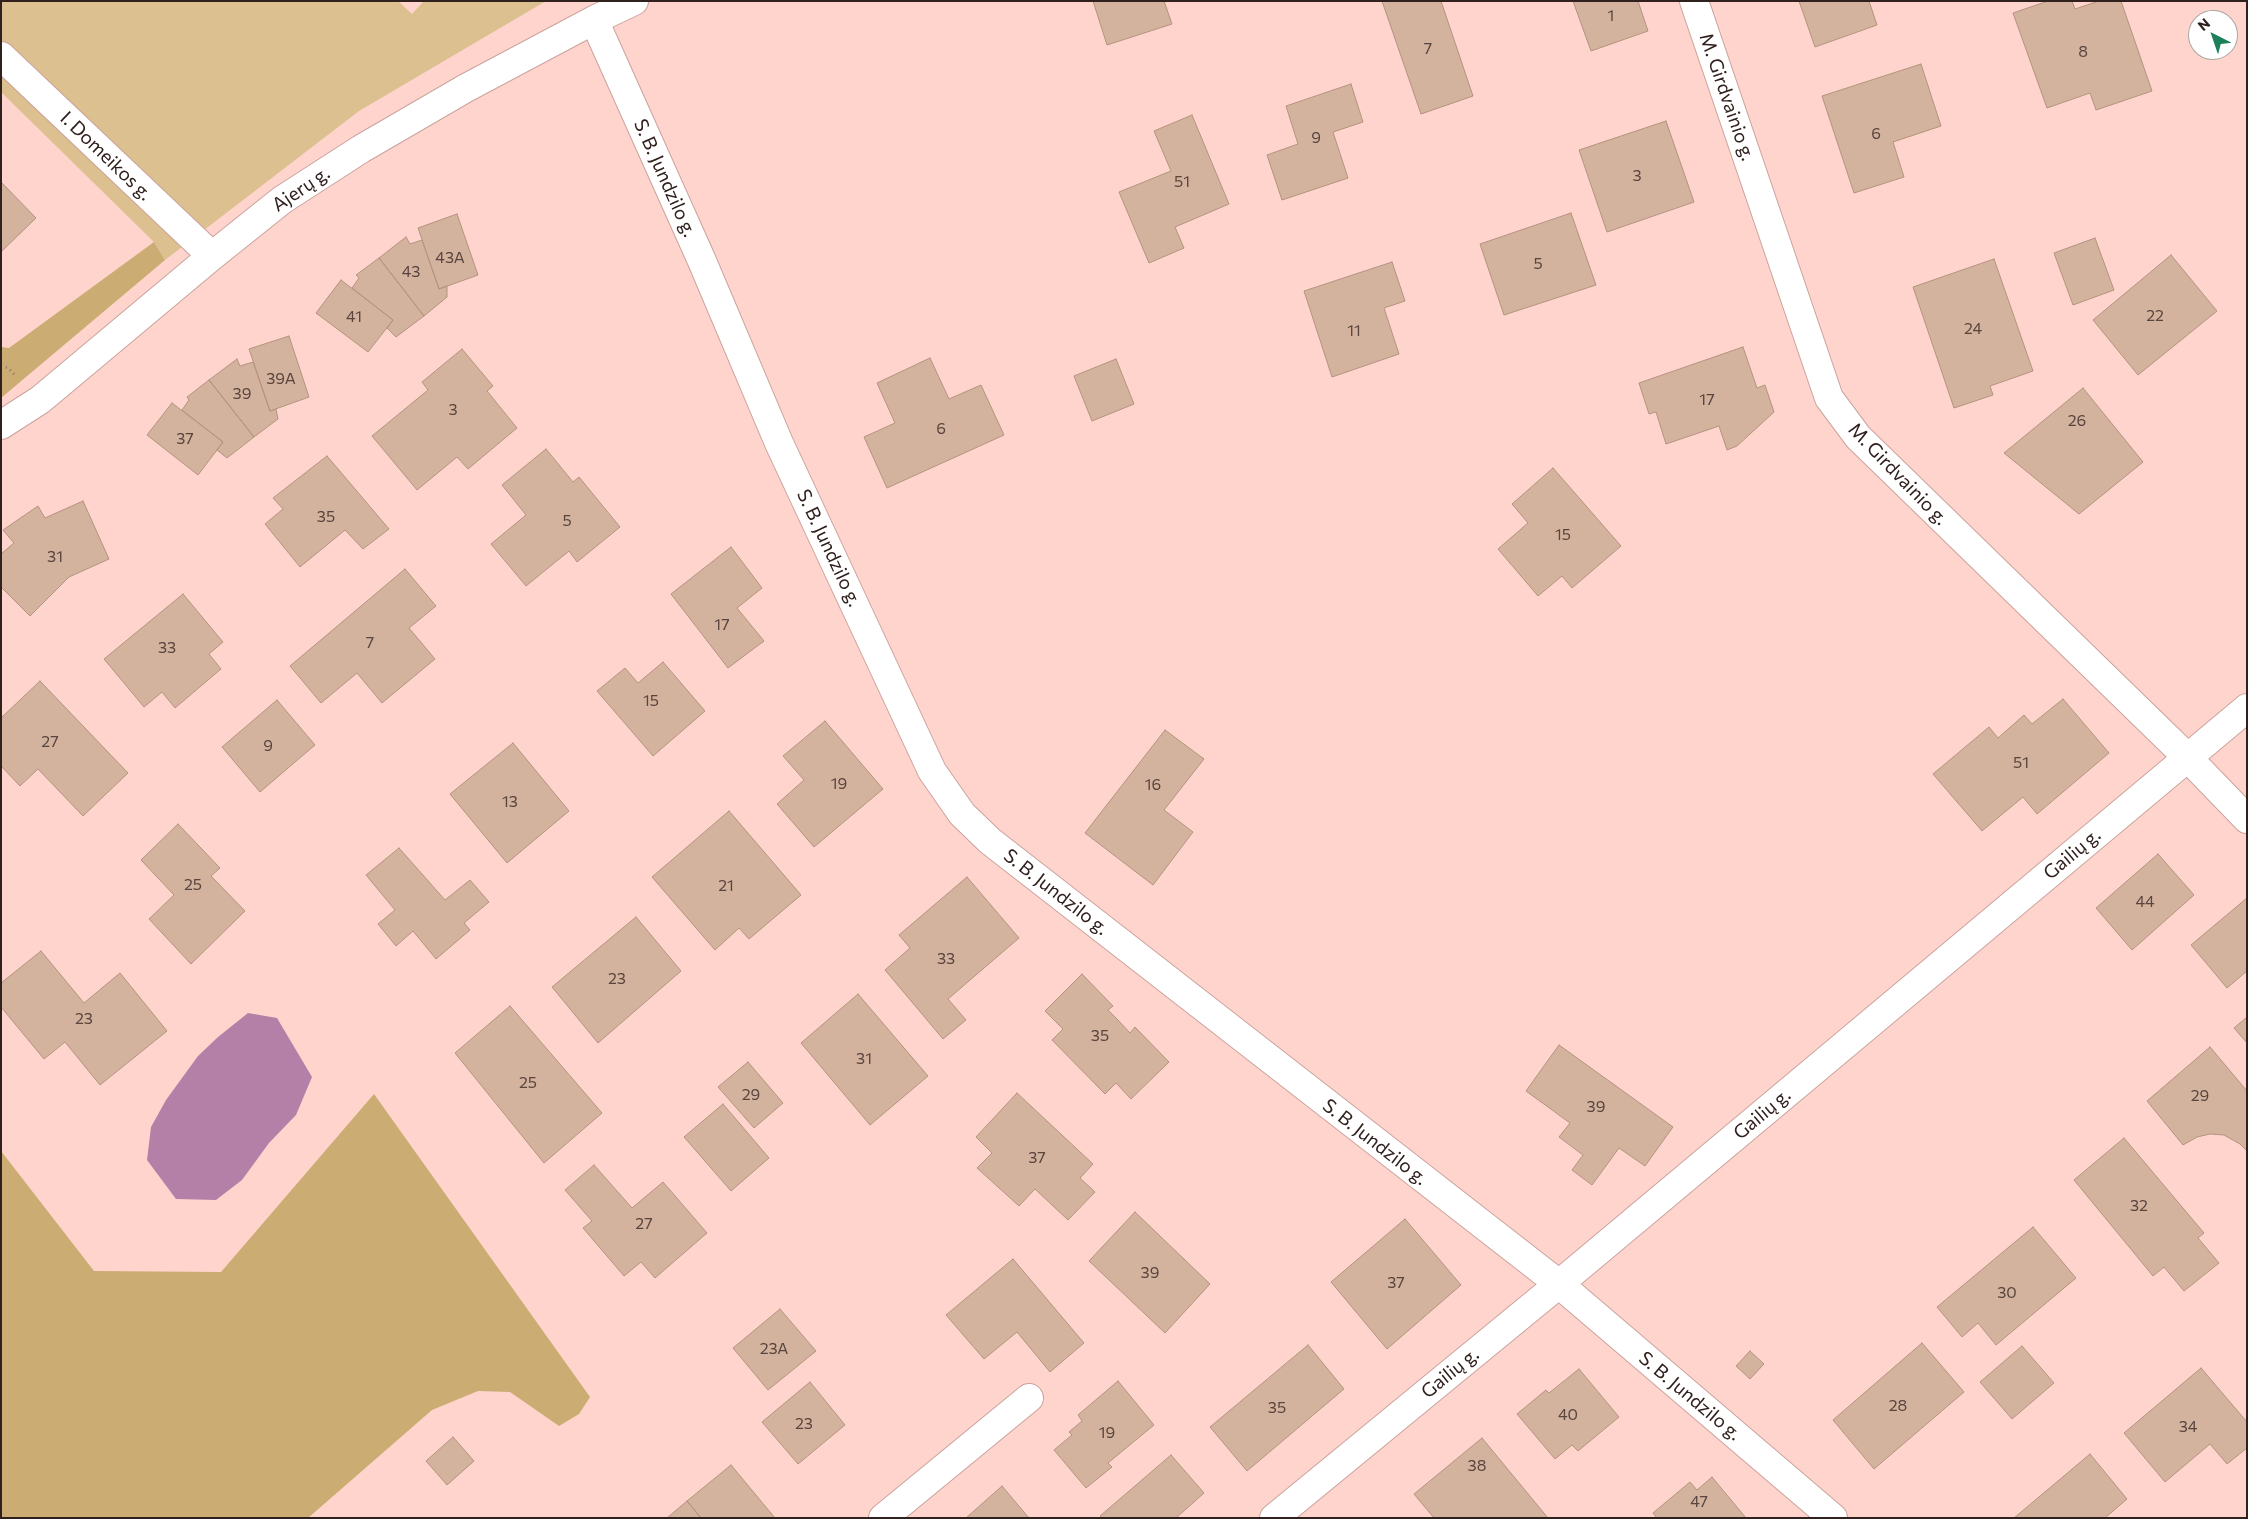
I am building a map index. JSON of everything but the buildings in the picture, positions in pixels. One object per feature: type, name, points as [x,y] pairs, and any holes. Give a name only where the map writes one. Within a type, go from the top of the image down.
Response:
[{"type":"street","name":"Ajerų g.","points":[[1,425],[40,400],[282,200],[361,149],[466,88],[594,20],[634,1]]},
{"type":"street","name":"M. Girdvainio g.","points":[[1694,1],[1829,398],[1858,437],[2188,758],[2247,819]]},
{"type":"street","name":"S. B. Jundzilo g.","points":[[594,20],[702,260],[779,443],[932,771],[962,814],[990,841],[1559,1284],[1833,1518]]},
{"type":"street","name":"I. Domeikos g.","points":[[1,56],[212,256]]},
{"type":"street","name":"Gailių g.","points":[[1274,1518],[1559,1284],[2247,708]]},
{"type":"street","points":[[883,1518],[1029,1398]]},
{"type":"shaded area","points":[[1,1],[398,1],[412,14],[424,1],[546,1],[359,111],[165,260],[154,242],[1,92]]},
{"type":"shaded area","points":[[154,242],[165,260],[1,398],[1,347],[9,348]]},
{"type":"shaded area","points":[[248,1013],[277,1018],[312,1077],[296,1115],[269,1143],[242,1180],[216,1200],[176,1199],[147,1160],[151,1127],[166,1100],[198,1056]]},
{"type":"shaded area","points":[[374,1094],[590,1397],[579,1414],[559,1426],[510,1392],[478,1391],[432,1410],[308,1518],[1,1518],[1,1151],[94,1271],[221,1272]]}]
